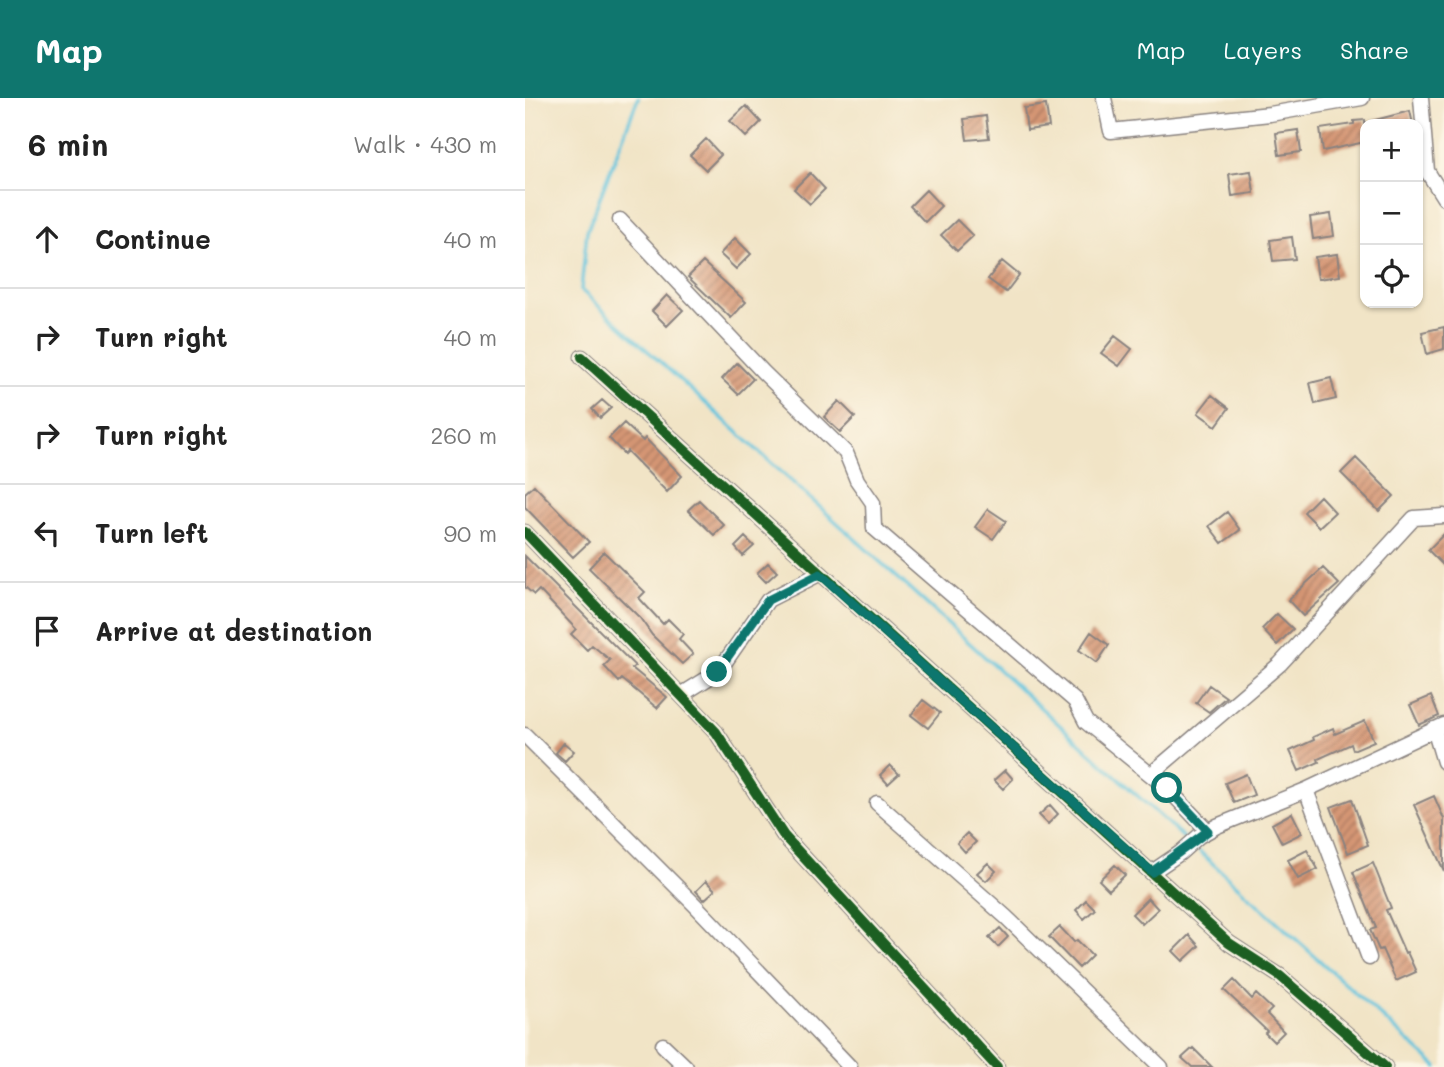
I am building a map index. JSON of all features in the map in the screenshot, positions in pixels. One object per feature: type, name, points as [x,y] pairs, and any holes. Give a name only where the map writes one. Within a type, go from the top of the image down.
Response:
[{"type":"street","points":[[1104,98],[1111,131],[1270,114],[1362,98]]},
{"type":"street","points":[[1421,98],[1427,171],[1444,198]]},
{"type":"street","points":[[621,220],[763,372],[846,453],[857,480],[873,503],[874,528],[1075,701],[1086,722],[1167,788],[1208,831]]},
{"type":"street","points":[[583,357],[1229,943],[1280,976],[1385,1067]]},
{"type":"street","points":[[1157,769],[1280,664],[1414,518],[1444,516]]},
{"type":"street","points":[[525,532],[716,732],[784,836],[997,1067]]},
{"type":"street","points":[[681,695],[717,672],[768,600],[820,574]]},
{"type":"street","points":[[1152,872],[1208,831],[1306,790],[1439,727],[1444,762]]},
{"type":"street","points":[[525,735],[695,905],[850,1067]]},
{"type":"street","points":[[1306,790],[1369,958]]},
{"type":"street","points":[[877,803],[1006,916],[1161,1067]]},
{"type":"street","points":[[663,1045],[686,1067]]},
{"type":"building","points":[[1046,105],[1049,127],[1027,130],[1024,108]]},
{"type":"building","points":[[746,106],[761,122],[746,137],[730,121]]},
{"type":"building","points":[[1410,111],[1412,119],[1379,119]]},
{"type":"building","points":[[986,116],[989,138],[967,140],[964,119]]},
{"type":"building","points":[[1360,120],[1360,143],[1323,151],[1320,129],[1354,124],[1354,121]]},
{"type":"building","points":[[1298,130],[1301,152],[1279,155],[1276,133]]},
{"type":"building","points":[[706,139],[721,155],[706,170],[690,155]]},
{"type":"building","points":[[1251,171],[1254,193],[1232,196],[1229,174]]},
{"type":"building","points":[[810,173],[825,189],[810,204],[794,189]]},
{"type":"building","points":[[926,190],[941,206],[925,222],[910,206]]},
{"type":"building","points":[[1331,214],[1334,236],[1313,239],[1310,217]]},
{"type":"building","points":[[957,220],[973,236],[957,251],[941,235]]},
{"type":"building","points":[[1292,237],[1295,259],[1273,261],[1270,240]]},
{"type":"building","points":[[735,238],[751,254],[736,269],[720,254]]},
{"type":"building","points":[[1337,254],[1340,276],[1318,279],[1315,257]]},
{"type":"building","points":[[1002,261],[1019,275],[1006,292],[988,279]]},
{"type":"building","points":[[703,262],[746,302],[731,318],[688,277]]},
{"type":"building","points":[[667,295],[683,310],[667,326],[652,311]]},
{"type":"building","points":[[1444,327],[1444,349],[1427,354],[1422,332]]},
{"type":"building","points":[[1115,336],[1132,349],[1119,366],[1101,353]]},
{"type":"building","points":[[737,363],[753,379],[738,394],[722,379]]},
{"type":"building","points":[[1331,378],[1336,399],[1315,404],[1310,383]]},
{"type":"building","points":[[1212,395],[1229,408],[1216,426],[1198,413]]},
{"type":"building","points":[[602,400],[611,408],[600,418],[592,409]]},
{"type":"building","points":[[839,401],[855,417],[840,432],[824,417]]},
{"type":"building","points":[[624,423],[643,441],[645,438],[682,476],[667,492],[627,451],[624,454],[609,438]]},
{"type":"building","points":[[1356,458],[1394,496],[1379,511],[1341,473]]},
{"type":"building","points":[[534,485],[589,542],[573,557],[525,507],[525,493]]},
{"type":"building","points":[[1320,496],[1335,512],[1319,527],[1304,512]]},
{"type":"building","points":[[699,500],[724,525],[714,535],[688,510]]},
{"type":"building","points":[[988,509],[1006,521],[993,539],[975,527]]},
{"type":"building","points":[[1227,512],[1240,530],[1222,543],[1209,526]]},
{"type":"building","points":[[1444,534],[1444,566],[1428,550]]},
{"type":"building","points":[[745,537],[754,546],[743,556],[735,547]]},
{"type":"building","points":[[604,552],[645,592],[639,598],[663,624],[668,619],[683,634],[679,639],[693,654],[682,664],[589,568]]},
{"type":"building","points":[[525,556],[635,666],[632,668],[667,697],[657,708],[622,679],[619,682],[604,666],[610,660],[592,645],[587,650],[571,634],[576,629],[539,590],[534,595],[525,587]]},
{"type":"building","points":[[768,563],[777,572],[766,582],[757,573]]},
{"type":"building","points":[[1323,568],[1339,584],[1303,616],[1288,600]]},
{"type":"building","points":[[1277,614],[1293,629],[1277,645],[1262,629]]},
{"type":"building","points":[[1091,632],[1109,645],[1097,663],[1079,650]]},
{"type":"building","points":[[1209,685],[1226,697],[1209,712],[1196,703]]},
{"type":"building","points":[[1431,696],[1439,716],[1419,725],[1410,705]]},
{"type":"building","points":[[923,700],[940,713],[928,728],[911,715]]},
{"type":"building","points":[[1365,721],[1374,741],[1353,750],[1351,744],[1299,771],[1290,751],[1333,728],[1335,734]]},
{"type":"building","points":[[564,743],[574,751],[565,761],[556,753]]},
{"type":"building","points":[[890,765],[899,774],[888,784],[880,775]]},
{"type":"building","points":[[1005,770],[1013,779],[1003,789],[994,780]]},
{"type":"building","points":[[1246,774],[1254,795],[1234,803],[1225,783]]},
{"type":"building","points":[[1434,796],[1444,819],[1444,871],[1414,805]]},
{"type":"building","points":[[1352,799],[1368,845],[1348,853],[1331,807]]},
{"type":"building","points":[[1050,805],[1058,814],[1048,824],[1039,815]]},
{"type":"building","points":[[1292,813],[1302,833],[1282,843],[1272,824]]},
{"type":"building","points":[[967,833],[976,842],[965,852],[957,843]]},
{"type":"building","points":[[1307,850],[1318,869],[1298,879],[1288,860]]},
{"type":"building","points":[[988,863],[996,871],[986,881],[977,873]]},
{"type":"building","points":[[1373,863],[1391,908],[1386,910],[1416,972],[1396,981],[1370,930],[1376,928],[1353,872]]},
{"type":"building","points":[[1115,865],[1125,875],[1109,890],[1099,880]]},
{"type":"building","points":[[706,881],[715,890],[704,900],[696,891]]},
{"type":"building","points":[[1148,898],[1158,909],[1142,924],[1132,914]]},
{"type":"building","points":[[1086,900],[1095,909],[1084,919],[1076,910]]},
{"type":"building","points":[[1060,927],[1092,955],[1079,968],[1049,937]]},
{"type":"building","points":[[1000,928],[1008,937],[998,947],[989,938]]},
{"type":"building","points":[[1189,935],[1199,946],[1183,961],[1173,951]]},
{"type":"building","points":[[1234,980],[1252,999],[1256,994],[1272,1009],[1267,1014],[1284,1032],[1274,1042],[1265,1033],[1267,1031],[1224,990]]},
{"type":"building","points":[[1193,1048],[1212,1067],[1192,1067],[1182,1058]]},
{"type":"waterway","points":[[638,98],[587,231],[581,290],[1184,838]]},
{"type":"waterway","points":[[1200,852],[1437,1067]]},
{"type":"cycle path","points":[[582,357],[1229,943],[1280,976],[1385,1067]]},
{"type":"cycle path","points":[[525,532],[716,732],[784,836],[997,1067]]},
{"type":"route","points":[[717,672],[768,600],[820,574],[1152,872],[1208,831],[1167,788]]}]
